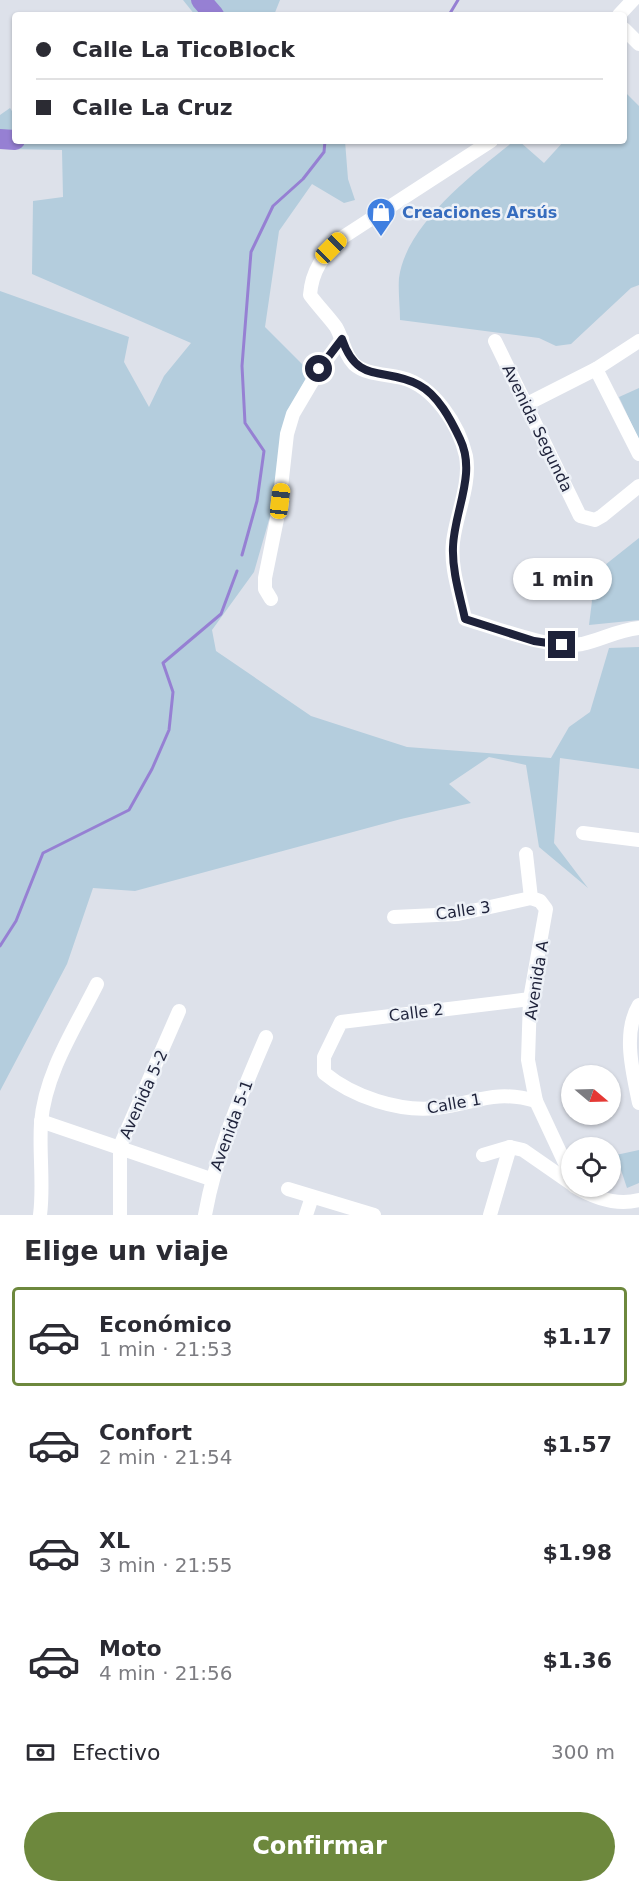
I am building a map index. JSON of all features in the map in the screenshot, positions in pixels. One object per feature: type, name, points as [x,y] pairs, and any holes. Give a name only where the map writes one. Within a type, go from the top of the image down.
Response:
[{"type":"street","points":[[622,12],[633,0]]},
{"type":"street","points":[[627,32],[639,44]]},
{"type":"street","points":[[486,144],[348,233],[323,256],[312,278],[310,295],[342,339],[348,356],[360,368],[420,385],[436,400],[461,441],[466,458],[466,478],[453,545],[453,566],[465,619],[534,641],[562,645],[580,645],[613,633],[639,628]]},
{"type":"street","points":[[271,598],[265,589],[265,579],[278,514],[287,434],[293,414],[305,391],[342,339]]},
{"type":"street","points":[[527,404],[596,369],[639,340]]},
{"type":"street","name":"Avenida Segunda","points":[[495,341],[580,516],[595,520],[603,516],[639,486]]},
{"type":"street","points":[[596,369],[639,454]]},
{"type":"street","points":[[583,833],[639,840]]},
{"type":"street","name":"Avenida A","points":[[526,854],[531,898],[540,901],[546,909],[530,999],[528,1060],[536,1101],[561,1156]]},
{"type":"street","name":"Calle 3","points":[[394,917],[458,914],[531,898]]},
{"type":"street","points":[[40,1215],[41,1121],[54,1069],[97,984]]},
{"type":"street","name":"Calle 2","points":[[324,1057],[341,1022],[530,999]]},
{"type":"street","points":[[639,1005],[634,1019],[630,1057],[639,1103]]},
{"type":"street","name":"Avenida 5-2","points":[[120,1215],[120,1146],[179,1011]]},
{"type":"street","name":"Avenida 5-1","points":[[205,1215],[211,1179],[238,1101],[266,1037]]},
{"type":"street","name":"Calle 1","points":[[324,1057],[324,1073],[334,1081],[384,1103],[413,1110],[438,1108],[500,1094],[536,1101]]},
{"type":"street","points":[[41,1121],[120,1146],[211,1179]]},
{"type":"street","points":[[490,1215],[510,1147]]},
{"type":"street","points":[[483,1155],[510,1147],[534,1156],[561,1176]]},
{"type":"street","points":[[288,1189],[374,1215]]},
{"type":"street","points":[[306,1215],[312,1197]]},
{"type":"street","points":[[600,1197],[621,1203],[639,1200]]},
{"type":"shaded area","points":[[183,0],[280,0],[275,12],[193,12]]},
{"type":"shaded area","points":[[627,94],[639,106],[639,285],[631,288],[571,344],[556,346],[539,338],[400,320],[399,278],[404,258],[414,238],[444,201],[510,144],[522,144],[544,163],[561,144],[627,144]]},
{"type":"shaded area","points":[[10,108],[12,111],[12,144],[345,144],[348,179],[355,200],[344,203],[312,184],[279,231],[265,327],[310,372],[287,412],[273,506],[254,572],[212,630],[216,651],[311,716],[407,747],[551,758],[569,727],[590,712],[609,648],[639,647],[639,769],[560,758],[554,843],[588,888],[539,847],[526,765],[489,757],[449,784],[471,803],[401,819],[135,891],[93,888],[67,964],[0,1091],[0,291],[129,337],[124,362],[149,407],[164,376],[191,343],[32,274],[33,201],[63,197],[62,150],[5,149],[0,143],[0,115]]},
{"type":"shaded area","points":[[639,388],[639,440],[619,397]]},
{"type":"shaded area","points":[[639,538],[639,620],[589,625],[592,601],[587,591],[576,588]]},
{"type":"shaded area","points":[[639,1150],[639,1183],[627,1188],[621,1170],[621,1154]]},
{"type":"waterway","points":[[201,0],[211,12]]},
{"type":"waterway","points":[[451,12],[458,0]]},
{"type":"waterway","points":[[0,139],[12,140]]},
{"type":"waterway","points":[[242,555],[257,501],[264,451],[245,423],[242,366],[251,252],[273,206],[303,179],[324,152],[325,144]]},
{"type":"waterway","points":[[0,946],[16,921],[43,853],[129,810],[152,769],[169,730],[173,692],[163,663],[221,614],[237,571]]},
{"type":"place","name":"Creaciones Arsús","points":[[381,238]]},
{"type":"route","points":[[319,369],[342,339],[348,356],[360,368],[404,378],[420,385],[436,400],[461,441],[466,458],[466,478],[453,545],[453,566],[465,619],[534,641],[562,645]]}]
